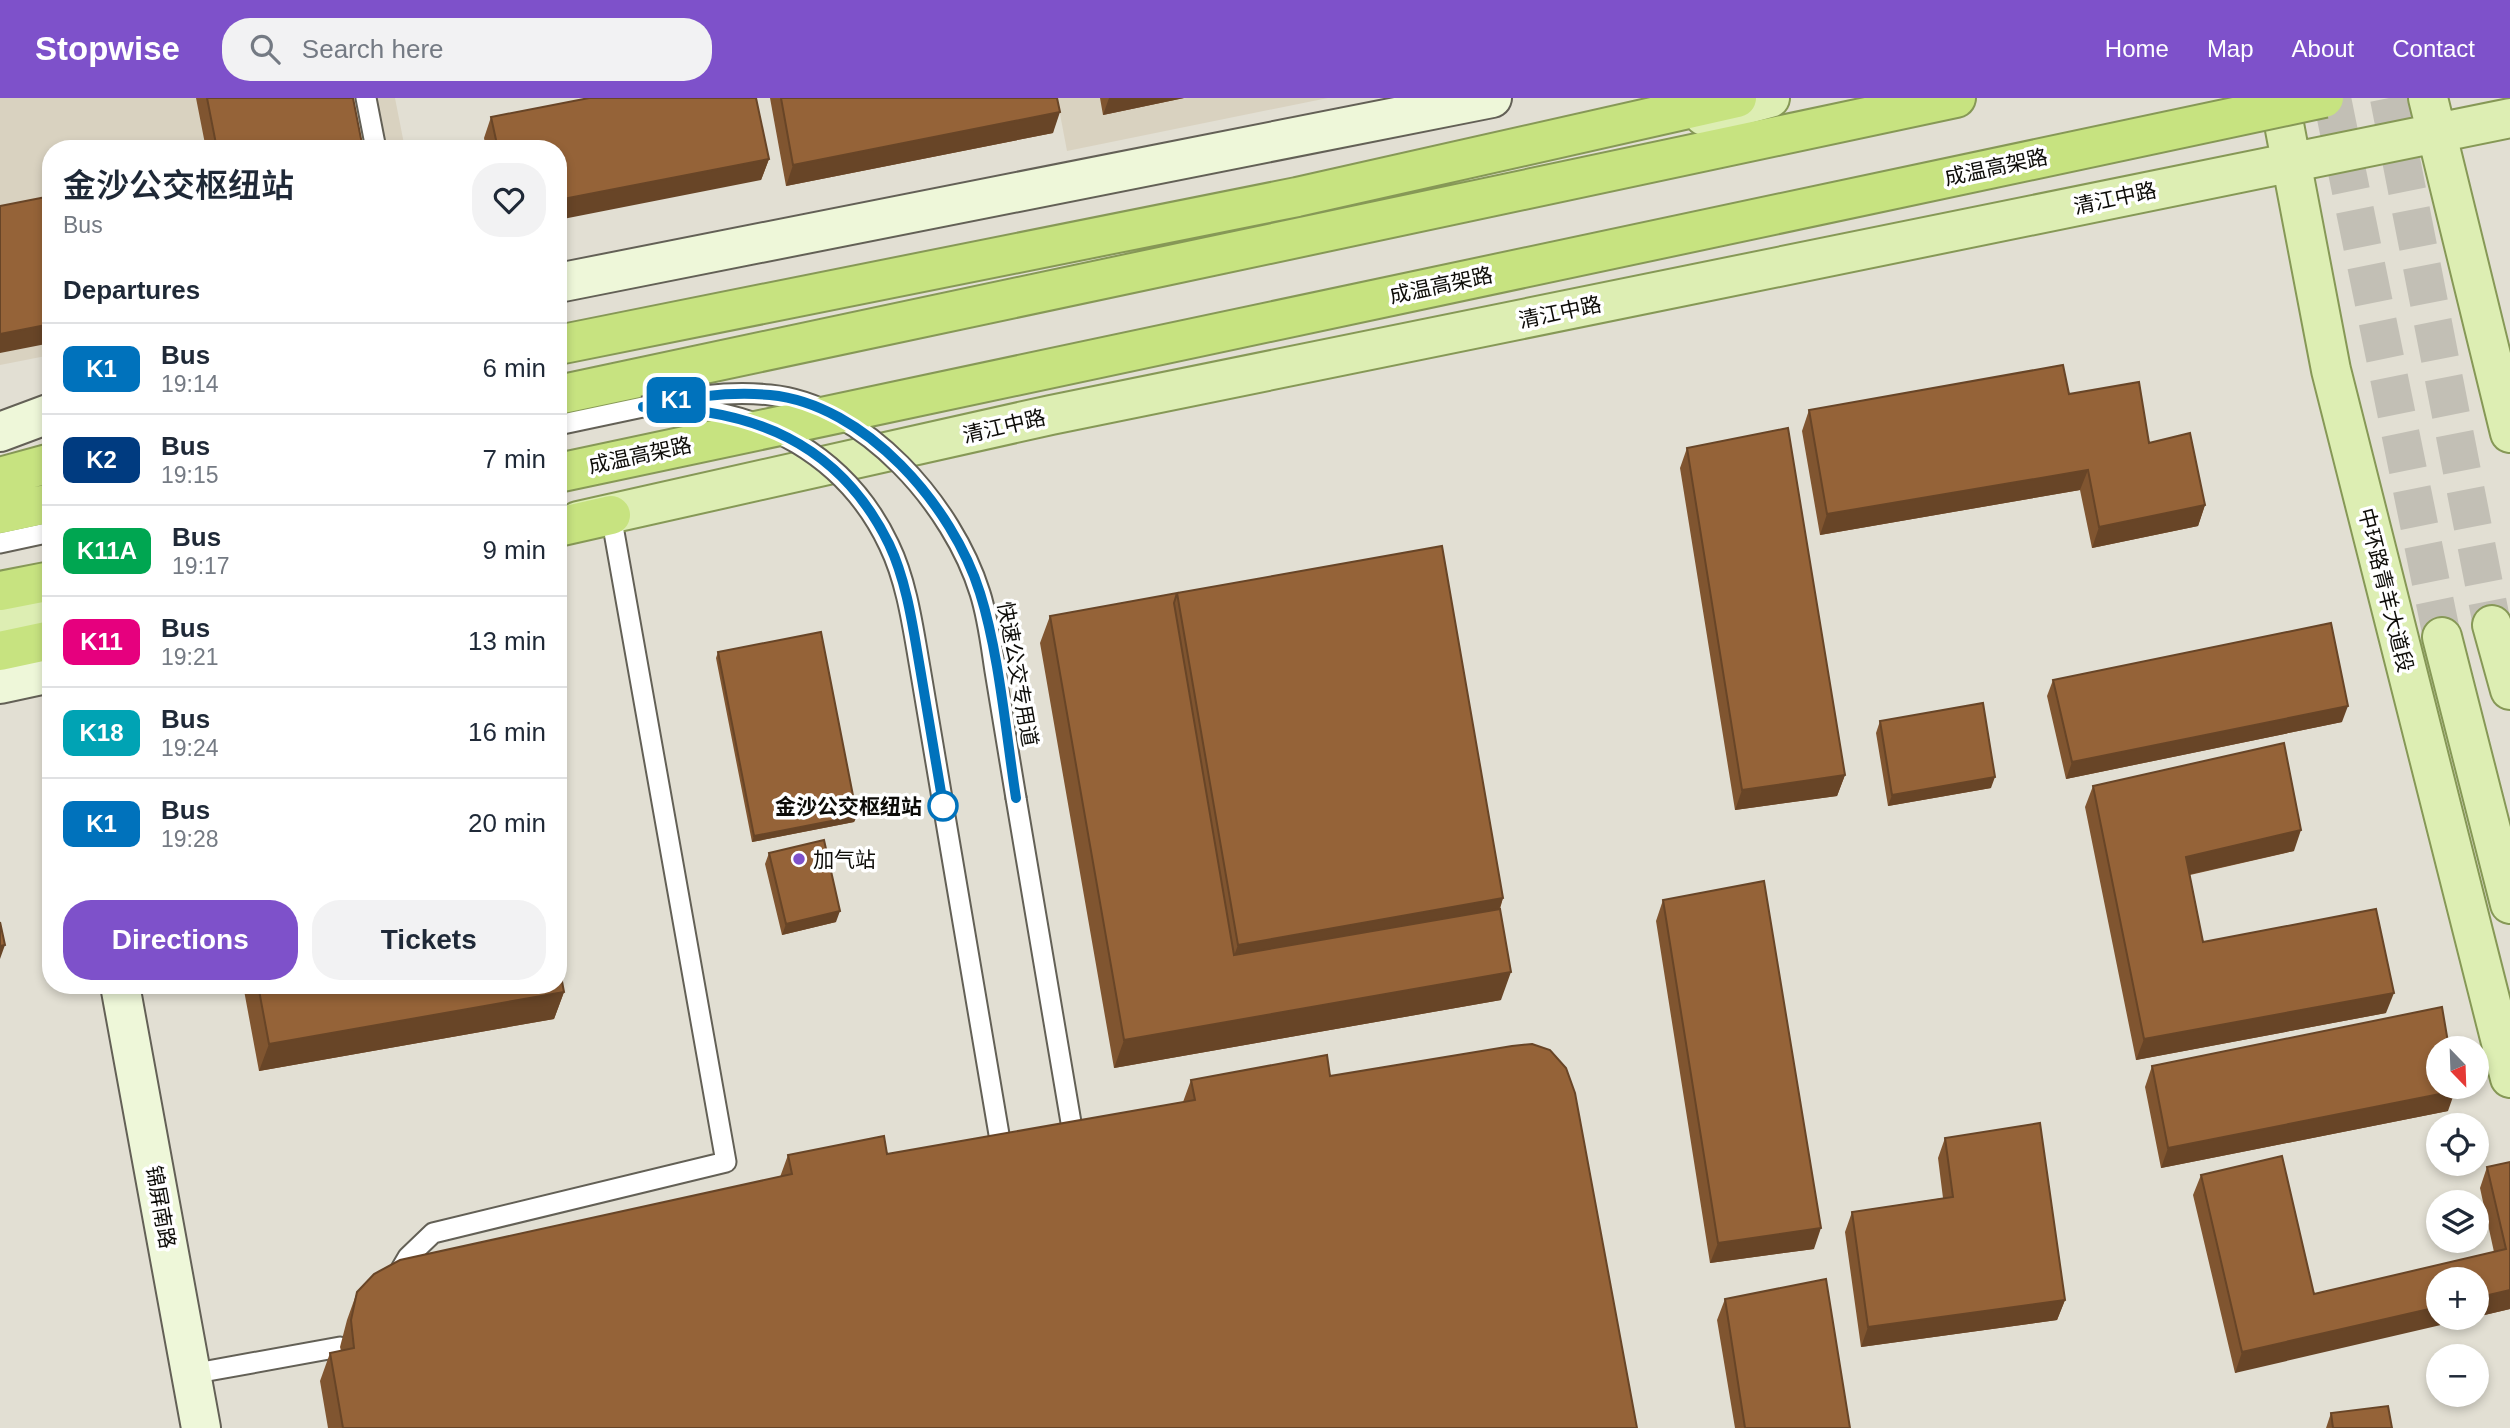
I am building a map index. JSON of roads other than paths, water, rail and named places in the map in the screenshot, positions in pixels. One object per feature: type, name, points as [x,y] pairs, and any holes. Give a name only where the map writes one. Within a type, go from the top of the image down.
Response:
[{"type":"highway","points":[[567,343],[1297,197],[1737,98]]},
{"type":"highway","points":[[567,393],[1956,98]]},
{"type":"highway","name":"成温高架路","points":[[567,471],[2324,98]]},
{"type":"highway","points":[[0,474],[42,464]]},
{"type":"highway","points":[[0,514],[42,505]]},
{"type":"highway","points":[[567,525],[611,515]]},
{"type":"highway","points":[[0,592],[42,583]]},
{"type":"highway","points":[[0,651],[42,642]]},
{"type":"main road","points":[[567,355],[1614,140],[1770,98]]},
{"type":"main road","name":"中环路青羊大道段","points":[[2279,98],[2331,370],[2510,1078]]},
{"type":"main road","points":[[2432,116],[2510,433]]},
{"type":"main road","name":"清江中路","points":[[611,515],[1051,415],[2292,163],[2432,116],[2510,118]]},
{"type":"main road","points":[[0,617],[42,609]]},
{"type":"main road","points":[[2492,625],[2510,690]]},
{"type":"main road","points":[[2442,637],[2510,904]]},
{"type":"street","points":[[567,281],[1492,98]]},
{"type":"street","points":[[0,432],[42,416]]},
{"type":"street","points":[[0,684],[42,675]]},
{"type":"street","name":"锦屏南路","points":[[122,994],[201,1428]]},
{"type":"lane","points":[[366,98],[374,140]]},
{"type":"lane","name":"快速公交专用道","points":[[567,423],[720,393],[772,395],[830,412],[878,443],[923,489],[962,548],[980,593],[987,622],[1075,1147]]},
{"type":"lane","name":"快速公交专用道","points":[[643,407],[673,408],[739,417],[796,440],[830,467],[862,502],[889,545],[914,632],[1003,1160]]},
{"type":"lane","points":[[390,1288],[408,1257],[433,1233],[726,1162],[611,515]]},
{"type":"lane","points":[[0,543],[42,534]]},
{"type":"lane","points":[[191,1374],[341,1347]]},
{"type":"tunnel","points":[[2332,98],[2442,637]]},
{"type":"tunnel","points":[[2389,98],[2492,625]]},
{"type":"place","name":"金沙公交枢纽站","points":[[943,806]]},
{"type":"place","name":"加气站","points":[[799,859]]}]
